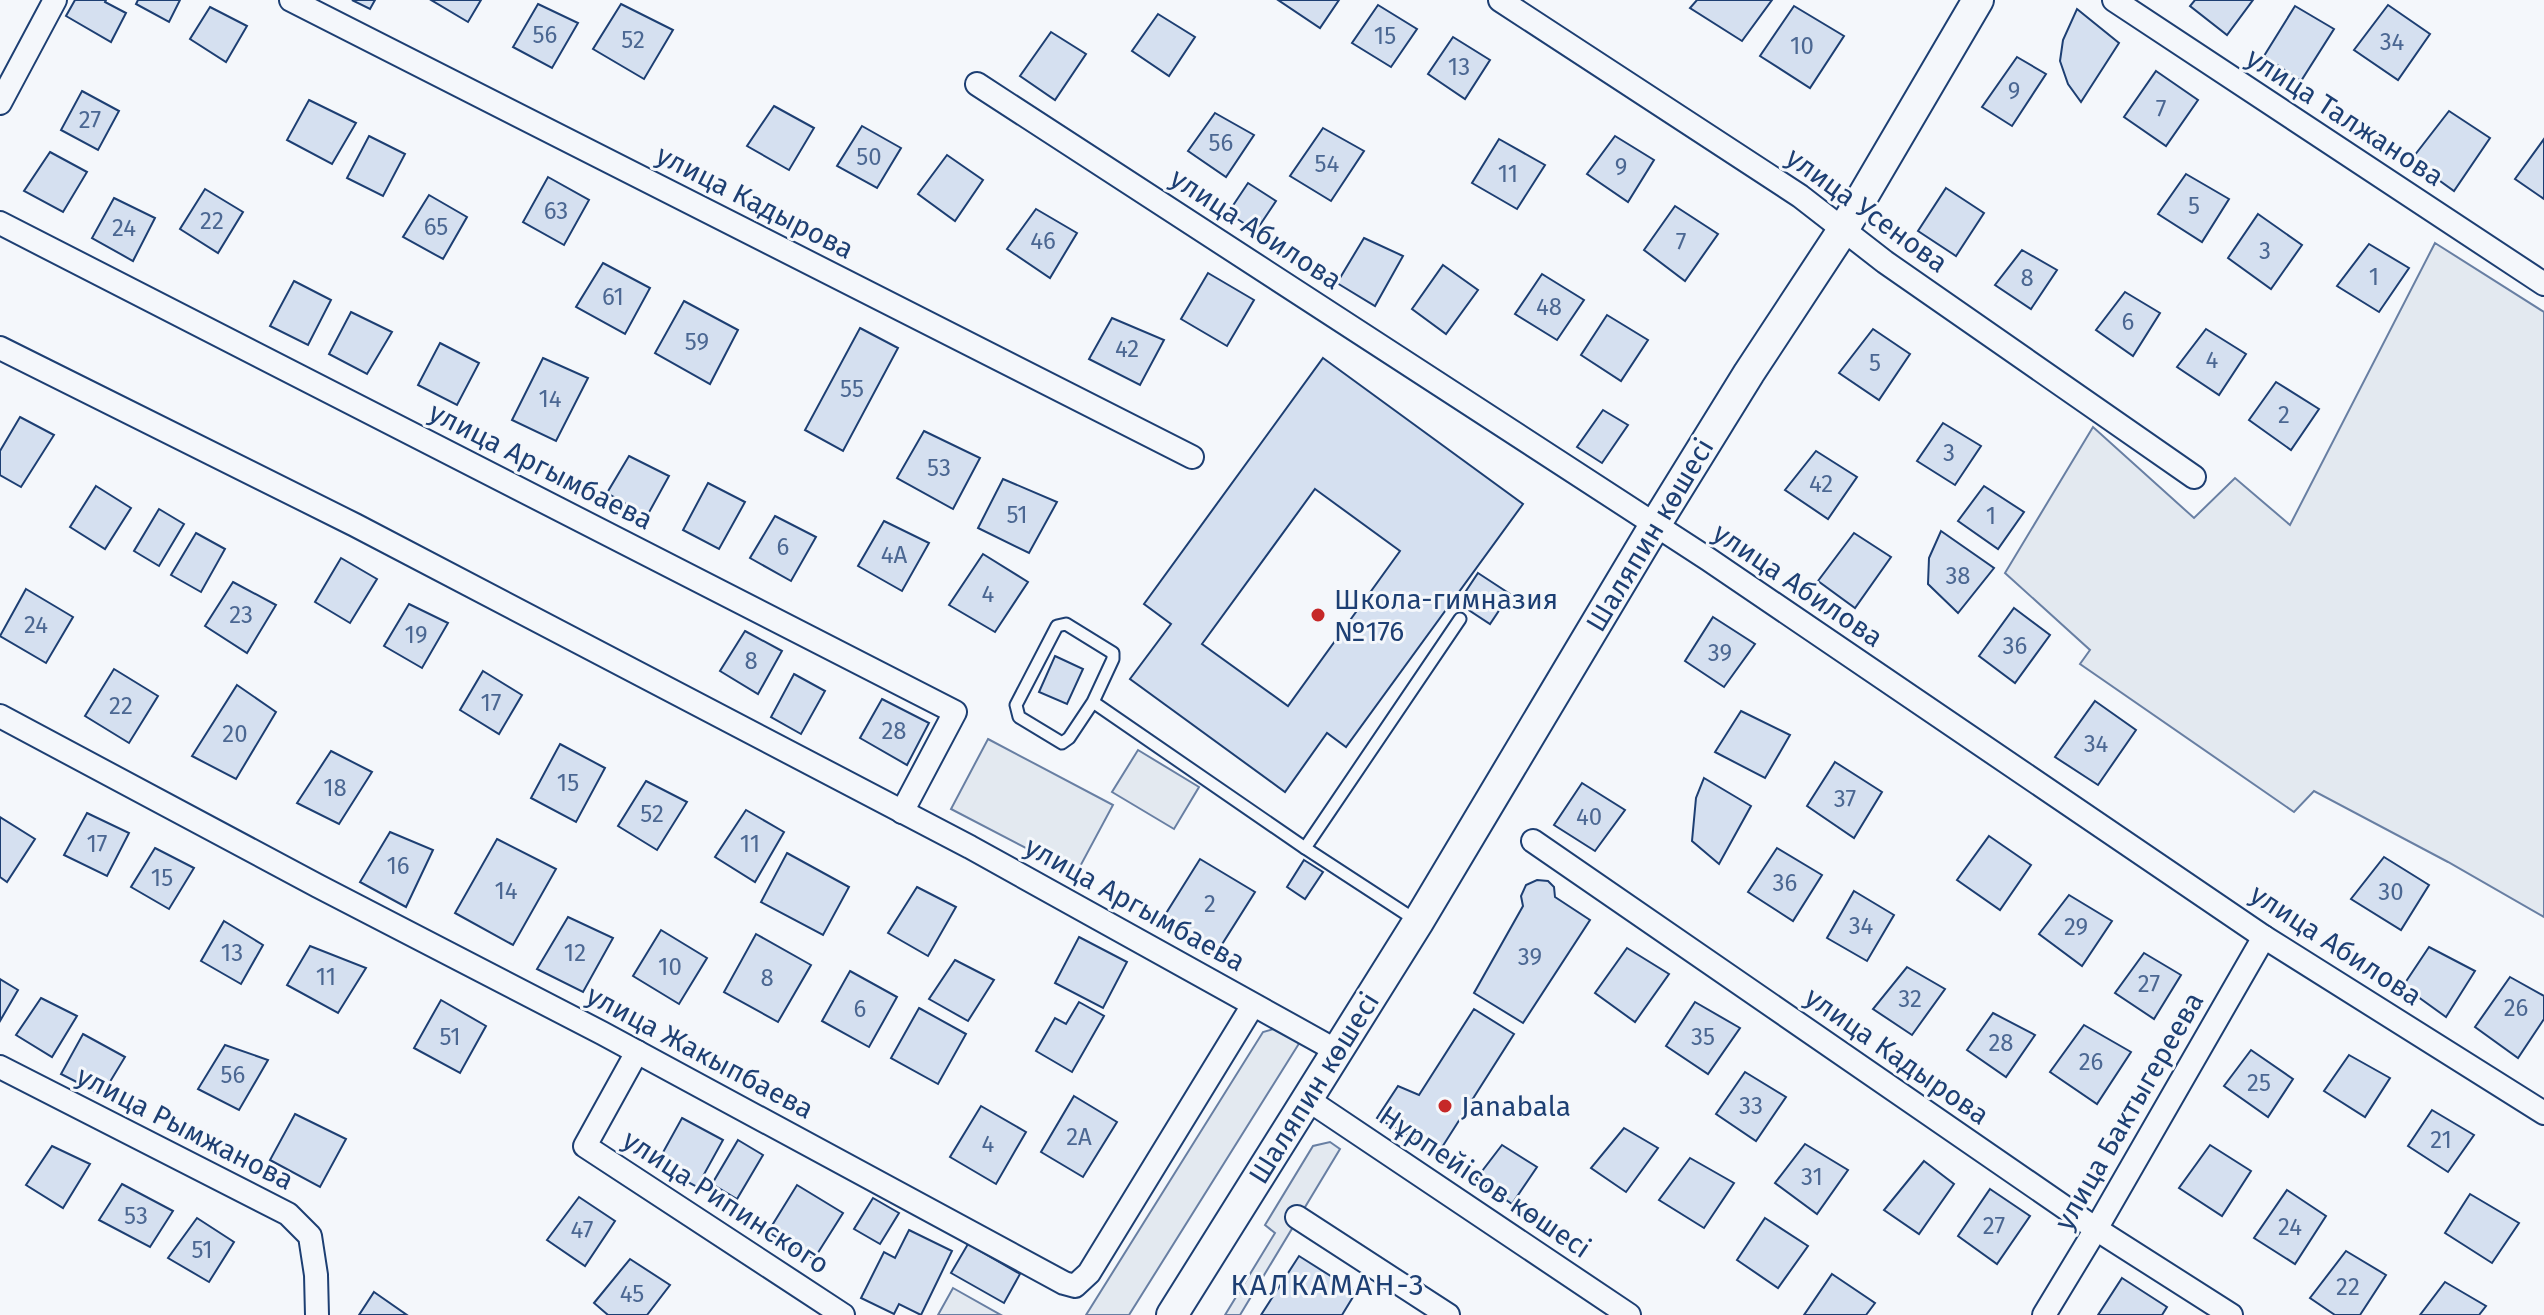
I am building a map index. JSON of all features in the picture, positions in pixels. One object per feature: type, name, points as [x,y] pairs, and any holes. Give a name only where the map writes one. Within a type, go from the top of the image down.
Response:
[{"type":"main road","name":"Шаляпин көшесі","points":[[1172,1315],[1418,922],[1749,373],[1843,230],[1978,0]]},
{"type":"street","points":[[0,103],[55,0]]},
{"type":"street","name":"улица Кадырова","points":[[291,0],[1192,457]]},
{"type":"street","name":"улица Усенова","points":[[1500,0],[1800,196],[1885,262],[2194,477]]},
{"type":"street","name":"улица Талжанова","points":[[2114,0],[2544,284]]},
{"type":"street","name":"улица Абилова","points":[[977,84],[1655,525],[2264,937],[2544,1113]]},
{"type":"street","name":"улица Аргымбаева","points":[[0,223],[955,712],[902,812]]},
{"type":"street","name":"улица Аргымбаева","points":[[0,348],[355,525],[902,812],[1337,1051]]},
{"type":"street","name":"улица Жакыпбаева","points":[[0,716],[637,1052],[1064,1283],[1075,1286],[1089,1273],[1253,1005]]},
{"type":"street","name":"улица Кадырова","points":[[1533,841],[2096,1229],[2231,1315]]},
{"type":"street","name":"улица Бактыгереева","points":[[2044,1315],[2264,937]]},
{"type":"street","name":"улица Рипинского","points":[[637,1052],[585,1146],[843,1315]]},
{"type":"street","name":"улица Рымжанова","points":[[0,1067],[288,1214],[310,1236],[316,1275],[317,1315]]},
{"type":"street","name":"Нұрпейісов көшесі","points":[[1307,1099],[1629,1315]]},
{"type":"street","points":[[1297,1217],[1448,1315]]},
{"type":"lane","points":[[1305,848],[1460,619]]},
{"type":"lane","points":[[1061,624],[1066,624],[1113,653],[1093,702],[1069,738],[1062,743],[1019,717],[1016,705],[1057,626],[1061,624]]},
{"type":"lane","points":[[1093,702],[1418,922]]},
{"type":"shaded area","points":[[2435,243],[2544,312],[2544,917],[2314,791],[2294,812],[2080,664],[2090,650],[2005,573],[2093,427],[2194,518],[2235,478],[2290,525]]},
{"type":"shaded area","points":[[988,739],[1113,805],[1076,874],[951,809]]},
{"type":"shaded area","points":[[1138,750],[1199,787],[1174,829],[1112,792]]},
{"type":"shaded area","points":[[1288,1025],[1305,1034],[1129,1315],[1086,1315],[1263,1032]]},
{"type":"shaded area","points":[[1330,1142],[1340,1149],[1240,1315],[1225,1315],[1275,1233],[1265,1225],[1313,1146]]},
{"type":"shaded area","points":[[953,1288],[1001,1315],[938,1315]]},
{"type":"building","points":[[75,0],[106,0],[126,13],[111,42],[66,16]]},
{"type":"building","points":[[138,0],[180,0],[169,22],[136,4]]},
{"type":"building","points":[[352,0],[375,0],[370,9]]},
{"type":"building","points":[[431,0],[481,0],[468,22]]},
{"type":"building","points":[[1278,0],[1339,0],[1320,28]]},
{"type":"building","points":[[1697,0],[1772,0],[1742,41],[1690,8]]},
{"type":"building","points":[[2195,0],[2253,0],[2227,35],[2190,6]]},
{"type":"building","points":[[538,4],[578,23],[552,68],[513,47]]},
{"type":"building","points":[[621,4],[673,30],[644,79],[593,49]]},
{"type":"building","points":[[1378,5],[1417,29],[1391,67],[1352,43]]},
{"type":"building","points":[[2388,5],[2430,34],[2398,80],[2354,50]]},
{"type":"building","points":[[1794,6],[1844,36],[1810,88],[1760,56]]},
{"type":"building","points":[[2295,6],[2334,29],[2301,81],[2264,56]]},
{"type":"building","points":[[210,7],[247,26],[226,62],[190,39]]},
{"type":"building","points":[[2077,9],[2119,43],[2081,102],[2068,84],[2060,61],[2063,40]]},
{"type":"building","points":[[1158,14],[1195,37],[1169,76],[1132,51]]},
{"type":"building","points":[[1051,32],[1086,54],[1055,100],[1020,76]]},
{"type":"building","points":[[1453,37],[1490,60],[1465,99],[1428,74]]},
{"type":"building","points":[[2017,57],[2046,74],[2012,126],[1982,107]]},
{"type":"building","points":[[2156,71],[2198,100],[2166,146],[2124,117]]},
{"type":"building","points":[[82,91],[119,111],[98,150],[61,130]]},
{"type":"building","points":[[309,100],[356,123],[332,164],[287,140]]},
{"type":"building","points":[[774,106],[814,128],[789,170],[747,146]]},
{"type":"building","points":[[2449,111],[2490,138],[2454,191],[2411,160]]},
{"type":"building","points":[[1215,113],[1254,135],[1226,177],[1188,151]]},
{"type":"building","points":[[862,126],[901,148],[877,188],[837,166]]},
{"type":"building","points":[[1323,128],[1364,151],[1331,201],[1290,176]]},
{"type":"building","points":[[369,136],[405,154],[383,196],[347,178]]},
{"type":"building","points":[[1615,136],[1654,160],[1628,202],[1587,174]]},
{"type":"building","points":[[1499,139],[1545,165],[1517,209],[1472,183]]},
{"type":"building","points":[[2544,139],[2544,199],[2515,179]]},
{"type":"building","points":[[50,152],[87,172],[63,212],[24,191]]},
{"type":"building","points":[[947,155],[983,180],[955,221],[918,194]]},
{"type":"building","points":[[2186,174],[2229,199],[2202,242],[2158,214]]},
{"type":"building","points":[[548,177],[589,200],[564,245],[523,222]]},
{"type":"building","points":[[1248,183],[1276,201],[1256,231],[1228,213]]},
{"type":"building","points":[[1946,188],[1984,213],[1956,256],[1918,231]]},
{"type":"building","points":[[205,189],[243,212],[218,253],[180,229]]},
{"type":"building","points":[[429,195],[467,217],[443,259],[403,237]]},
{"type":"building","points":[[114,198],[155,218],[133,261],[92,238]]},
{"type":"building","points":[[1675,206],[1718,234],[1685,281],[1644,250]]},
{"type":"building","points":[[1036,209],[1077,233],[1050,278],[1007,249]]},
{"type":"building","points":[[2258,214],[2302,245],[2271,289],[2228,258]]},
{"type":"building","points":[[1364,238],[1403,256],[1375,306],[1337,283]]},
{"type":"building","points":[[2369,244],[2409,268],[2379,312],[2337,286]]},
{"type":"building","points":[[2022,250],[2057,270],[2031,309],[1995,285]]},
{"type":"building","points":[[603,263],[650,288],[625,334],[576,307]]},
{"type":"building","points":[[1443,265],[1478,290],[1446,334],[1412,309]]},
{"type":"building","points":[[1208,273],[1254,300],[1227,346],[1181,319]]},
{"type":"building","points":[[1542,274],[1584,300],[1557,340],[1515,314]]},
{"type":"building","points":[[294,281],[331,300],[308,345],[270,326]]},
{"type":"building","points":[[2125,292],[2160,313],[2133,356],[2096,330]]},
{"type":"building","points":[[684,301],[738,330],[710,384],[655,353]]},
{"type":"building","points":[[351,312],[392,332],[367,374],[329,354]]},
{"type":"building","points":[[1607,315],[1648,340],[1621,381],[1581,355]]},
{"type":"building","points":[[1112,318],[1164,340],[1140,385],[1089,359]]},
{"type":"building","points":[[860,328],[898,348],[843,451],[805,430]]},
{"type":"building","points":[[1873,329],[1910,354],[1879,400],[1839,373]]},
{"type":"building","points":[[2206,329],[2246,354],[2219,395],[2177,367]]},
{"type":"building","points":[[440,343],[479,363],[457,405],[418,385]]},
{"type":"building","points":[[543,358],[588,378],[556,441],[512,420]]},
{"type":"building","points":[[1323,358],[1523,504],[1346,747],[1327,733],[1285,792],[1130,679],[1171,624],[1144,604]],"holes":[[[1315,489],[1400,551],[1288,706],[1202,644]]]},
{"type":"building","points":[[2276,382],[2319,409],[2291,450],[2249,420]]},
{"type":"building","points":[[1603,410],[1628,425],[1602,463],[1577,447]]},
{"type":"building","points":[[20,417],[54,435],[21,487],[0,475],[0,451]]},
{"type":"building","points":[[1943,423],[1981,446],[1955,485],[1917,461]]},
{"type":"building","points":[[924,431],[980,458],[953,509],[897,478]]},
{"type":"building","points":[[1816,451],[1857,477],[1828,519],[1785,490]]},
{"type":"building","points":[[629,456],[669,476],[647,516],[607,493]]},
{"type":"building","points":[[1003,479],[1057,502],[1029,553],[978,528]]},
{"type":"building","points":[[708,483],[745,502],[719,549],[683,530]]},
{"type":"building","points":[[96,486],[131,508],[105,549],[70,527]]},
{"type":"building","points":[[1984,486],[2024,512],[1998,549],[1958,521]]},
{"type":"building","points":[[159,509],[184,524],[159,566],[134,551]]},
{"type":"building","points":[[775,516],[816,537],[791,581],[750,558]]},
{"type":"building","points":[[884,521],[929,543],[902,591],[858,566]]},
{"type":"building","points":[[1941,531],[1994,568],[1958,613],[1928,584],[1929,558]]},
{"type":"building","points":[[196,533],[225,549],[201,592],[171,575]]},
{"type":"building","points":[[1854,533],[1891,557],[1855,608],[1818,581]]},
{"type":"building","points":[[983,554],[1028,582],[995,632],[949,605]]},
{"type":"building","points":[[341,558],[377,579],[350,623],[315,602]]},
{"type":"building","points":[[1478,573],[1510,594],[1490,624],[1458,603]]},
{"type":"building","points":[[233,582],[276,605],[247,653],[205,626]]},
{"type":"building","points":[[26,589],[73,617],[46,663],[0,636]]},
{"type":"building","points":[[409,604],[448,623],[422,668],[384,646]]},
{"type":"building","points":[[2014,608],[2050,635],[2015,683],[1979,656]]},
{"type":"building","points":[[1713,617],[1755,644],[1724,687],[1685,661]]},
{"type":"building","points":[[745,631],[782,651],[758,694],[720,671]]},
{"type":"building","points":[[1055,656],[1083,669],[1067,704],[1039,692]]},
{"type":"building","points":[[114,669],[158,696],[129,743],[85,716]]},
{"type":"building","points":[[483,671],[522,695],[499,734],[460,710]]},
{"type":"building","points":[[794,674],[825,691],[801,734],[771,717]]},
{"type":"building","points":[[237,685],[276,712],[236,779],[192,756]]},
{"type":"building","points":[[882,699],[929,723],[907,765],[860,738]]},
{"type":"building","points":[[2095,701],[2136,730],[2098,785],[2055,757]]},
{"type":"building","points":[[1741,711],[1790,735],[1765,778],[1715,752]]},
{"type":"building","points":[[560,744],[605,768],[576,822],[531,798]]},
{"type":"building","points":[[331,751],[372,772],[339,824],[297,803]]},
{"type":"building","points":[[1835,762],[1882,792],[1854,838],[1807,806]]},
{"type":"building","points":[[1704,778],[1751,806],[1719,864],[1692,841],[1696,798]]},
{"type":"building","points":[[646,781],[687,802],[657,850],[618,826]]},
{"type":"building","points":[[1582,783],[1625,810],[1595,851],[1554,825]]},
{"type":"building","points":[[746,810],[784,832],[755,882],[715,857]]},
{"type":"building","points":[[87,813],[129,833],[107,876],[64,855]]},
{"type":"building","points":[[0,817],[35,839],[7,882],[0,877]]},
{"type":"building","points":[[390,832],[433,850],[406,907],[360,882]]},
{"type":"building","points":[[1989,836],[2031,865],[2000,910],[1957,880]]},
{"type":"building","points":[[497,839],[556,869],[513,945],[455,913]]},
{"type":"building","points":[[155,848],[194,868],[169,909],[131,887]]},
{"type":"building","points":[[1777,848],[1822,875],[1793,921],[1748,892]]},
{"type":"building","points":[[787,853],[849,887],[823,935],[761,902]]},
{"type":"building","points":[[2384,857],[2429,885],[2401,930],[2351,899]]},
{"type":"building","points":[[1200,859],[1255,892],[1219,949],[1165,915]]},
{"type":"building","points":[[1304,860],[1323,872],[1305,899],[1287,887]]},
{"type":"building","points":[[1537,880],[1548,881],[1554,887],[1555,897],[1590,920],[1523,1023],[1474,993],[1523,906],[1521,896],[1526,885]]},
{"type":"building","points":[[917,887],[956,907],[928,956],[888,933]]},
{"type":"building","points":[[1854,891],[1894,915],[1867,961],[1827,938]]},
{"type":"building","points":[[2069,895],[2112,921],[2082,966],[2039,934]]},
{"type":"building","points":[[568,917],[613,938],[583,992],[537,969]]},
{"type":"building","points":[[224,921],[263,945],[241,984],[201,961]]},
{"type":"building","points":[[661,930],[707,958],[679,1004],[633,976]]},
{"type":"building","points":[[756,934],[811,965],[778,1022],[724,992]]},
{"type":"building","points":[[1079,937],[1127,962],[1103,1008],[1055,983]]},
{"type":"building","points":[[310,946],[366,968],[338,1013],[287,985]]},
{"type":"building","points":[[2429,947],[2475,971],[2446,1017],[2403,986]]},
{"type":"building","points":[[1627,948],[1669,974],[1635,1022],[1595,993]]},
{"type":"building","points":[[2144,953],[2181,975],[2154,1019],[2115,993]]},
{"type":"building","points":[[955,960],[994,980],[968,1021],[929,999]]},
{"type":"building","points":[[1907,967],[1945,989],[1912,1035],[1873,1009]]},
{"type":"building","points":[[850,971],[897,997],[869,1047],[822,1021]]},
{"type":"building","points":[[2510,977],[2544,996],[2544,1019],[2518,1058],[2475,1027]]},
{"type":"building","points":[[0,979],[18,990],[0,1021]]},
{"type":"building","points":[[41,998],[77,1016],[52,1057],[16,1035]]},
{"type":"building","points":[[441,1000],[486,1026],[460,1073],[414,1048]]},
{"type":"building","points":[[1079,1002],[1104,1016],[1072,1072],[1036,1051],[1055,1018],[1066,1024]]},
{"type":"building","points":[[1695,1002],[1740,1028],[1708,1074],[1666,1046]]},
{"type":"building","points":[[919,1008],[966,1034],[938,1084],[891,1058]]},
{"type":"building","points":[[1474,1009],[1514,1034],[1439,1152],[1377,1118],[1398,1086],[1419,1095]]},
{"type":"building","points":[[1993,1013],[2035,1035],[2006,1077],[1967,1050]]},
{"type":"building","points":[[2084,1025],[2131,1052],[2097,1104],[2050,1072]]},
{"type":"building","points":[[83,1034],[125,1057],[102,1095],[61,1074]]},
{"type":"building","points":[[225,1045],[268,1060],[239,1110],[198,1089]]},
{"type":"building","points":[[2251,1050],[2293,1079],[2268,1117],[2224,1086]]},
{"type":"building","points":[[2349,1055],[2390,1078],[2365,1117],[2324,1091]]},
{"type":"building","points":[[1745,1072],[1786,1097],[1756,1141],[1716,1114]]},
{"type":"building","points":[[1074,1096],[1117,1122],[1083,1177],[1041,1152]]},
{"type":"building","points":[[981,1106],[1026,1132],[996,1184],[950,1157]]},
{"type":"building","points":[[2432,1110],[2474,1135],[2448,1172],[2408,1146]]},
{"type":"building","points":[[295,1114],[346,1139],[320,1187],[270,1160]]},
{"type":"building","points":[[682,1118],[723,1140],[697,1187],[656,1165]]},
{"type":"building","points":[[1624,1128],[1658,1148],[1626,1192],[1591,1168]]},
{"type":"building","points":[[738,1140],[763,1155],[737,1199],[712,1184]]},
{"type":"building","points":[[1805,1144],[1848,1170],[1817,1214],[1775,1183]]},
{"type":"building","points":[[1502,1145],[1537,1167],[1512,1204],[1476,1179]]},
{"type":"building","points":[[2210,1145],[2251,1171],[2222,1216],[2179,1188]]},
{"type":"building","points":[[52,1146],[90,1164],[63,1208],[26,1185]]},
{"type":"building","points":[[1690,1158],[1734,1183],[1704,1228],[1659,1200]]},
{"type":"building","points":[[1924,1161],[1954,1184],[1919,1234],[1884,1210]]},
{"type":"building","points":[[122,1184],[173,1211],[150,1247],[99,1220]]},
{"type":"building","points":[[797,1185],[843,1213],[814,1259],[768,1232]]},
{"type":"building","points":[[1990,1189],[2030,1216],[1997,1264],[1958,1236]]},
{"type":"building","points":[[2287,1190],[2326,1216],[2295,1264],[2254,1238]]},
{"type":"building","points":[[2470,1194],[2519,1223],[2492,1263],[2445,1233]]},
{"type":"building","points":[[579,1197],[615,1221],[585,1266],[547,1240]]},
{"type":"building","points":[[873,1198],[899,1213],[880,1244],[854,1229]]},
{"type":"building","points":[[197,1218],[234,1242],[209,1282],[168,1258]]},
{"type":"building","points":[[1765,1218],[1808,1246],[1778,1288],[1737,1260]]},
{"type":"building","points":[[909,1230],[952,1251],[921,1315],[899,1304],[894,1314],[861,1298],[884,1252],[895,1258]]},
{"type":"building","points":[[968,1244],[1020,1274],[1004,1303],[951,1273]]},
{"type":"building","points":[[2346,1251],[2386,1275],[2360,1315],[2335,1315],[2310,1298]]},
{"type":"building","points":[[1299,1256],[1356,1292],[1342,1315],[1261,1315]]},
{"type":"building","points":[[630,1259],[670,1285],[647,1315],[608,1315],[594,1303]]},
{"type":"building","points":[[1832,1274],[1875,1303],[1866,1315],[1804,1315]]},
{"type":"building","points":[[2122,1278],[2167,1307],[2162,1315],[2098,1315]]},
{"type":"building","points":[[2445,1282],[2486,1306],[2479,1315],[2420,1315]]},
{"type":"building","points":[[374,1292],[407,1315],[359,1315]]},
{"type":"place","name":"Школа-гимназия №176","points":[[1318,615]]},
{"type":"place","name":"Janabala","points":[[1445,1106]]},
{"type":"district","name":"КАЛКАМАН-3","points":[[1328,1285]]}]
